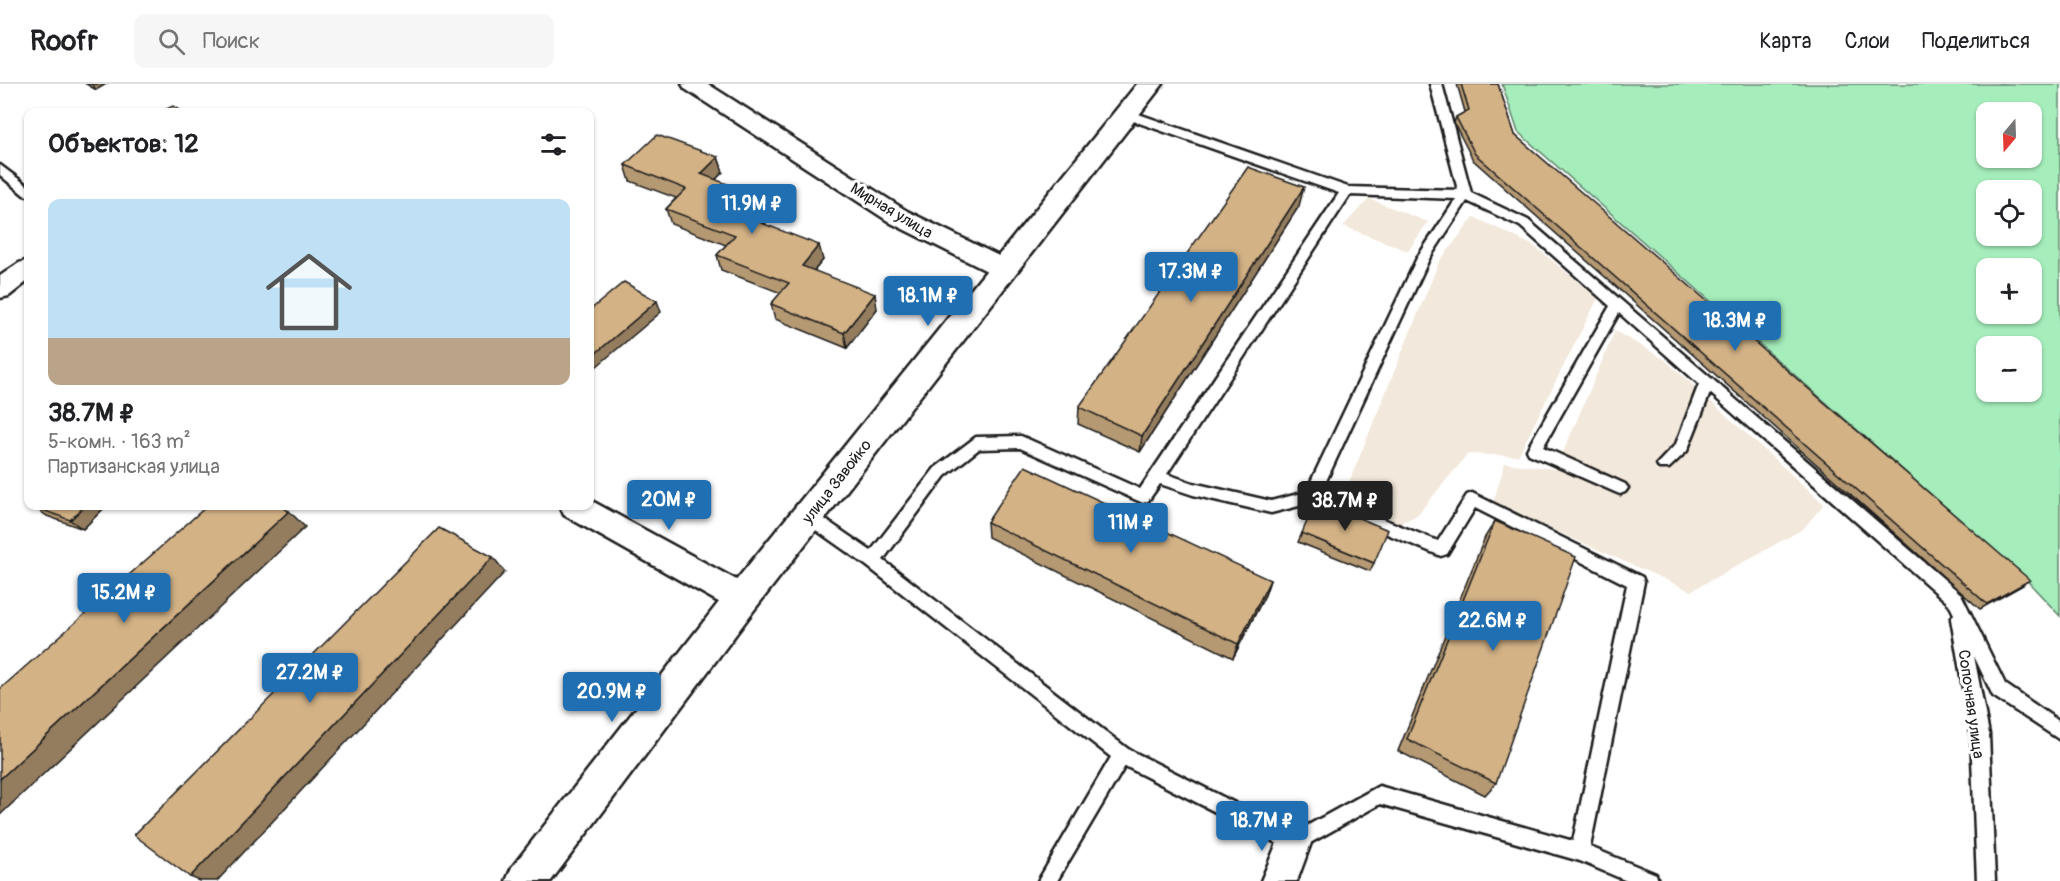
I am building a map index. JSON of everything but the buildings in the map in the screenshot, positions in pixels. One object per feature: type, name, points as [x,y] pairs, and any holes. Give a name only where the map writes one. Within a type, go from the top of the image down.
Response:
[{"type":"main road","name":"улица Завойко","points":[[526,881],[742,599],[1150,84]]},
{"type":"street","name":"Мирная улица","points":[[693,84],[898,217],[1004,269]]},
{"type":"street","points":[[0,289],[24,272]]},
{"type":"street","points":[[581,510],[742,599]]},
{"type":"street","points":[[1279,881],[1294,843]]},
{"type":"lane","points":[[1311,497],[1423,258],[1465,195],[1436,84]]},
{"type":"lane","points":[[1126,114],[1347,191],[1465,195],[1524,223],[1955,599],[1999,690],[2060,732]]},
{"type":"lane","points":[[0,169],[24,189]]},
{"type":"lane","points":[[873,561],[940,472],[976,443],[1021,442],[1143,497],[1347,191]]},
{"type":"lane","points":[[1618,303],[1534,450],[1620,488]]},
{"type":"lane","points":[[1664,464],[1682,447],[1707,382]]},
{"type":"lane","points":[[1156,476],[1193,489],[1271,507],[1311,497],[1441,549],[1472,499],[1636,582],[1580,852]]},
{"type":"lane","points":[[808,516],[873,561],[1122,755],[1294,843],[1379,795],[1580,852],[1649,881]]},
{"type":"lane","name":"Сопочная улица","points":[[1955,599],[1980,734],[1986,881]]},
{"type":"lane","points":[[1047,881],[1122,755]]},
{"type":"shaded area","points":[[1369,199],[1428,222],[1408,251],[1343,226]]},
{"type":"shaded area","points":[[1474,217],[1534,246],[1598,298],[1518,456],[1468,454],[1417,515],[1397,525],[1343,497],[1439,262]]},
{"type":"shaded area","points":[[1615,331],[1664,359],[1824,504],[1803,529],[1691,591],[1493,503],[1505,463],[1556,469]]},
{"type":"green space","points":[[1502,84],[2060,84],[2060,616],[2019,572],[1518,132]]}]
